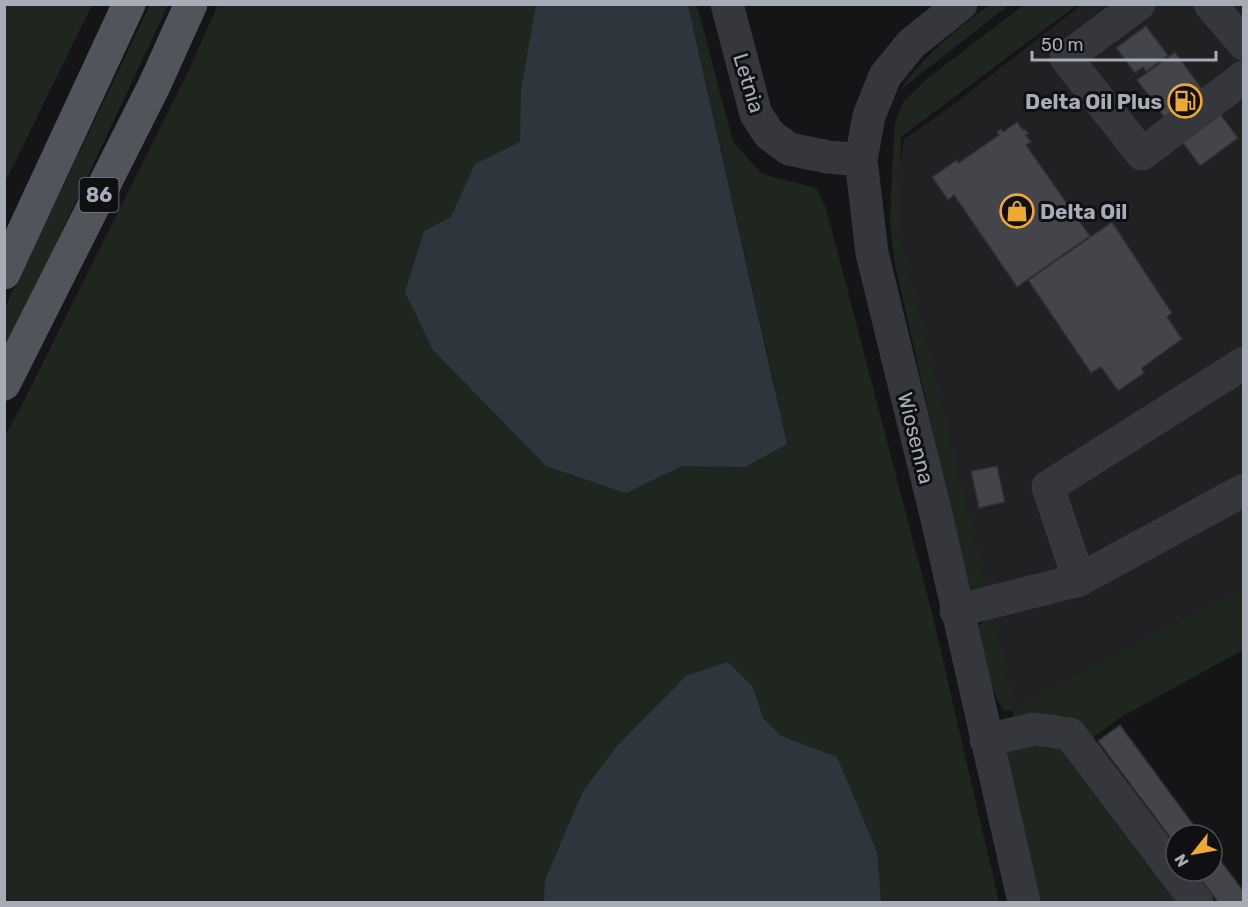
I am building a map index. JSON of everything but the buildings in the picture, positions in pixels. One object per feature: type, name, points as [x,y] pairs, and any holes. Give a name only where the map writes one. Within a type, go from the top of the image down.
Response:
[{"type":"main road","name":"86","points":[[4,273],[129,4]]},
{"type":"main road","name":"86","points":[[4,384],[154,86],[191,4]]},
{"type":"street","name":"Letnia","points":[[728,4],[756,114],[769,134],[789,149],[828,157],[861,160]]},
{"type":"street","name":"Wiosenna","points":[[961,4],[911,44],[885,76],[869,116],[861,160],[872,253],[938,523],[956,611],[1024,903]]},
{"type":"street","points":[[1139,4],[1066,58],[1142,154],[1244,77]]},
{"type":"street","points":[[1210,4],[1244,44]]},
{"type":"street","points":[[1079,580],[1048,486],[1244,363]]},
{"type":"street","points":[[956,611],[1079,580],[1244,490]]},
{"type":"street","points":[[986,740],[1034,729],[1070,734],[1197,903]]},
{"type":"shaded area","points":[[4,5],[92,5],[5,182]]},
{"type":"shaded area","points":[[150,5],[168,5],[5,352],[5,307]]},
{"type":"shaded area","points":[[218,5],[584,5],[775,388],[688,5],[697,5],[733,142],[762,174],[816,188],[826,208],[933,617],[999,902],[5,902],[5,435],[186,76]]},
{"type":"shaded area","points":[[536,5],[688,5],[787,444],[745,467],[682,466],[626,493],[546,466],[433,350],[405,292],[424,231],[451,217],[475,164],[520,142],[521,90]]},
{"type":"shaded area","points":[[989,5],[1009,5],[900,90],[941,44]]},
{"type":"shaded area","points":[[1024,5],[1077,5],[901,137],[898,227],[987,589],[969,590],[895,264],[890,223],[894,130],[904,101],[928,78]]},
{"type":"shaded area","points":[[1081,5],[1243,5],[1243,589],[1013,710],[893,212],[904,139],[948,109]]},
{"type":"shaded area","points":[[1243,589],[1243,650],[1121,717],[1086,743],[1164,855],[1164,883],[1184,883],[1197,902],[1036,902],[994,738],[1013,727],[1013,710],[1004,711],[987,670],[978,626],[993,614],[1014,709]]},
{"type":"shaded area","points":[[728,662],[753,687],[763,718],[781,736],[837,757],[877,852],[881,902],[544,902],[545,880],[583,791],[617,746],[686,676]]},
{"type":"place","name":"Delta Oil Plus","points":[[1185,101]]},
{"type":"place","name":"Delta Oil","points":[[1017,211]]}]
